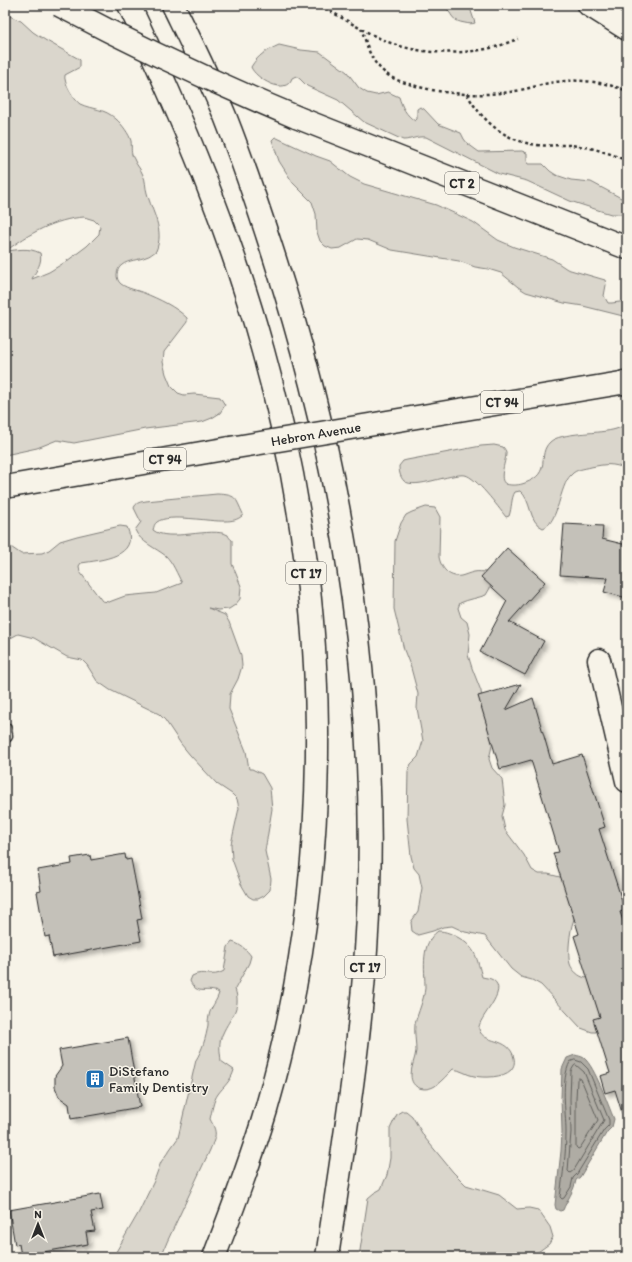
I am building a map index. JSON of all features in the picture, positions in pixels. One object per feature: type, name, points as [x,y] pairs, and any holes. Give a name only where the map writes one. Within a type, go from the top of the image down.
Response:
[{"type":"main road","name":"CT 2","points":[[59,5],[121,38],[193,72],[296,117],[627,248]]},
{"type":"main road","name":"CT 17","points":[[128,5],[160,73],[207,183],[244,288],[263,350],[280,418],[294,486],[304,554],[314,659],[317,726],[314,831],[310,883],[294,993],[267,1107],[249,1164],[214,1257]]},
{"type":"main road","name":"CT 17","points":[[173,5],[197,53],[224,115],[248,178],[288,298],[304,355],[328,456],[344,538],[354,606],[364,705],[369,811],[369,879],[361,1015],[326,1257]]},
{"type":"main road","points":[[590,5],[627,29]]},
{"type":"main road","name":"Hebron Avenue","points":[[5,486],[626,383]]},
{"type":"main road","points":[[599,660],[627,781]]},
{"type":"path","points":[[320,5],[379,38],[402,46],[425,51],[448,53],[472,51],[496,46],[518,39]]},
{"type":"path","points":[[361,28],[372,58],[378,66],[392,78],[422,88],[467,94],[489,94],[511,92],[551,83],[588,81],[604,83],[627,91]]},
{"type":"path","points":[[467,94],[474,107],[484,118],[495,128],[508,136],[535,145],[567,145],[595,149],[627,161]]},
{"type":"shaded area","points":[[444,5],[469,5],[475,23],[468,24],[457,21]]},
{"type":"shaded area","points":[[5,14],[21,21],[45,40],[79,59],[80,67],[65,75],[67,86],[72,95],[80,104],[112,115],[125,129],[129,136],[132,155],[144,177],[147,193],[157,221],[159,236],[156,251],[147,257],[127,262],[122,265],[117,271],[117,277],[119,282],[124,286],[150,295],[178,310],[187,318],[187,322],[164,352],[163,362],[171,386],[178,393],[184,395],[194,394],[220,397],[225,405],[220,413],[202,422],[145,429],[74,443],[57,440],[37,448],[5,455]],"holes":[[[84,217],[94,220],[100,226],[99,234],[87,246],[49,272],[32,279],[41,260],[40,253],[27,249],[6,251],[33,233],[52,224],[73,218]]]},
{"type":"shaded area","points":[[279,45],[301,50],[320,52],[347,72],[359,88],[367,93],[376,95],[388,92],[399,97],[409,116],[415,121],[417,119],[417,109],[420,107],[424,109],[438,124],[461,133],[468,144],[479,152],[522,151],[527,153],[527,161],[529,164],[543,164],[556,175],[571,180],[591,182],[623,199],[627,203],[627,210],[624,214],[611,214],[570,201],[527,181],[499,174],[426,137],[403,140],[364,122],[338,100],[307,86],[296,76],[284,86],[271,84],[258,76],[251,67],[263,53]]},
{"type":"shaded area","points":[[275,137],[330,161],[350,177],[364,184],[436,205],[473,222],[498,240],[514,247],[552,259],[567,269],[605,280],[606,285],[604,296],[608,303],[627,301],[627,317],[564,303],[526,292],[501,273],[475,267],[459,261],[392,250],[368,240],[357,239],[341,248],[332,249],[325,246],[320,241],[317,232],[316,214],[312,202],[293,183],[279,161],[272,140]]},
{"type":"shaded area","points":[[627,423],[627,469],[613,465],[605,465],[580,470],[573,473],[567,480],[556,512],[548,525],[543,528],[535,521],[527,500],[520,491],[515,492],[509,516],[506,517],[481,487],[470,477],[465,475],[451,476],[416,484],[404,481],[400,472],[399,466],[403,461],[481,446],[494,445],[503,447],[506,452],[502,474],[503,482],[508,485],[521,484],[534,479],[539,474],[542,469],[546,447],[555,439],[562,436],[609,431],[619,428]]},
{"type":"shaded area","points":[[217,494],[232,496],[237,500],[243,514],[242,516],[228,521],[180,518],[163,519],[156,523],[153,530],[160,534],[169,535],[212,532],[221,533],[228,535],[232,540],[232,564],[241,586],[240,599],[229,609],[218,610],[208,608],[225,615],[241,655],[242,666],[238,679],[230,694],[229,709],[246,751],[249,769],[262,774],[270,788],[272,809],[265,851],[271,879],[270,890],[258,899],[253,899],[248,896],[241,884],[232,859],[231,844],[239,808],[237,799],[217,784],[190,755],[165,720],[159,714],[110,690],[97,681],[82,660],[67,657],[34,638],[18,634],[5,641],[5,543],[21,554],[42,553],[49,550],[60,541],[120,526],[127,527],[130,537],[128,545],[123,551],[108,558],[81,563],[79,566],[80,572],[102,601],[109,602],[125,596],[156,593],[182,583],[173,565],[166,556],[144,541],[137,534],[135,530],[141,522],[134,508],[135,506],[146,501]]},
{"type":"shaded area","points":[[426,507],[435,508],[440,517],[439,557],[446,571],[449,574],[457,576],[476,572],[487,572],[492,577],[490,588],[486,595],[460,603],[458,608],[461,617],[467,622],[470,634],[468,655],[481,691],[483,709],[496,728],[489,759],[492,768],[502,779],[505,805],[502,816],[505,830],[524,855],[532,870],[539,874],[548,874],[564,878],[582,902],[572,926],[569,943],[569,960],[572,969],[578,975],[586,978],[590,975],[606,997],[596,1032],[581,1028],[541,985],[532,980],[521,977],[511,969],[485,936],[465,932],[452,926],[443,927],[418,935],[412,931],[411,922],[418,912],[422,888],[419,874],[414,868],[411,856],[407,819],[408,771],[411,764],[418,757],[423,741],[417,708],[418,694],[411,668],[404,650],[394,609],[395,541],[401,523],[406,515]]},
{"type":"shaded area","points":[[438,931],[451,934],[465,942],[475,954],[482,977],[492,979],[497,985],[498,991],[496,997],[483,1018],[479,1029],[481,1034],[485,1037],[507,1046],[514,1058],[514,1066],[508,1073],[493,1077],[469,1075],[453,1069],[435,1086],[423,1089],[419,1088],[413,1083],[411,1075],[416,1051],[415,1024],[425,988],[424,965],[426,949],[432,936]]},
{"type":"shaded area","points":[[232,942],[238,944],[251,956],[249,963],[235,989],[237,996],[236,1007],[220,1040],[221,1061],[234,1070],[227,1083],[216,1097],[214,1103],[210,1119],[215,1131],[214,1141],[161,1257],[113,1257],[139,1212],[154,1181],[161,1162],[178,1138],[196,1060],[205,1039],[208,1019],[212,1007],[219,993],[211,990],[196,989],[190,981],[192,976],[197,974],[215,974],[224,971],[228,947]]},
{"type":"shaded area","points":[[402,1111],[406,1111],[412,1116],[425,1138],[453,1172],[466,1185],[499,1195],[517,1209],[529,1208],[538,1210],[550,1227],[553,1237],[549,1244],[531,1257],[359,1257],[368,1198],[381,1189],[387,1175],[390,1158],[390,1129],[397,1114]]},
{"type":"water","points":[[575,1055],[584,1058],[592,1069],[614,1119],[612,1127],[607,1132],[580,1177],[576,1180],[563,1210],[560,1211],[556,1209],[555,1205],[562,1132],[562,1069],[567,1058]]},
{"type":"building","points":[[564,524],[603,526],[602,539],[627,545],[627,598],[604,592],[608,578],[560,575]]},
{"type":"building","points":[[507,548],[545,582],[509,622],[544,641],[525,675],[480,652],[507,601],[481,577]]},
{"type":"building","points":[[521,684],[506,710],[533,698],[552,764],[582,755],[605,827],[599,829],[625,910],[620,912],[627,933],[627,1115],[623,1116],[615,1090],[605,1093],[600,1076],[610,1073],[593,1019],[600,1017],[574,936],[579,934],[553,853],[559,852],[531,760],[500,769],[478,696]]},
{"type":"building","points":[[125,854],[126,860],[131,859],[137,890],[142,919],[137,920],[141,941],[53,957],[49,936],[45,937],[37,892],[41,891],[38,870],[72,864],[71,858],[90,855],[91,860]]},
{"type":"building","name":"DiStefano Family Dentistry","points":[[128,1038],[140,1107],[71,1119],[69,1104],[59,1097],[55,1087],[55,1076],[62,1066],[59,1050]]},
{"type":"building","points":[[100,1194],[103,1210],[91,1212],[95,1231],[86,1232],[88,1244],[21,1256],[19,1244],[15,1245],[9,1210]]},
{"type":"place","name":"DiStefano Family Dentistry","points":[[95,1079]]}]
